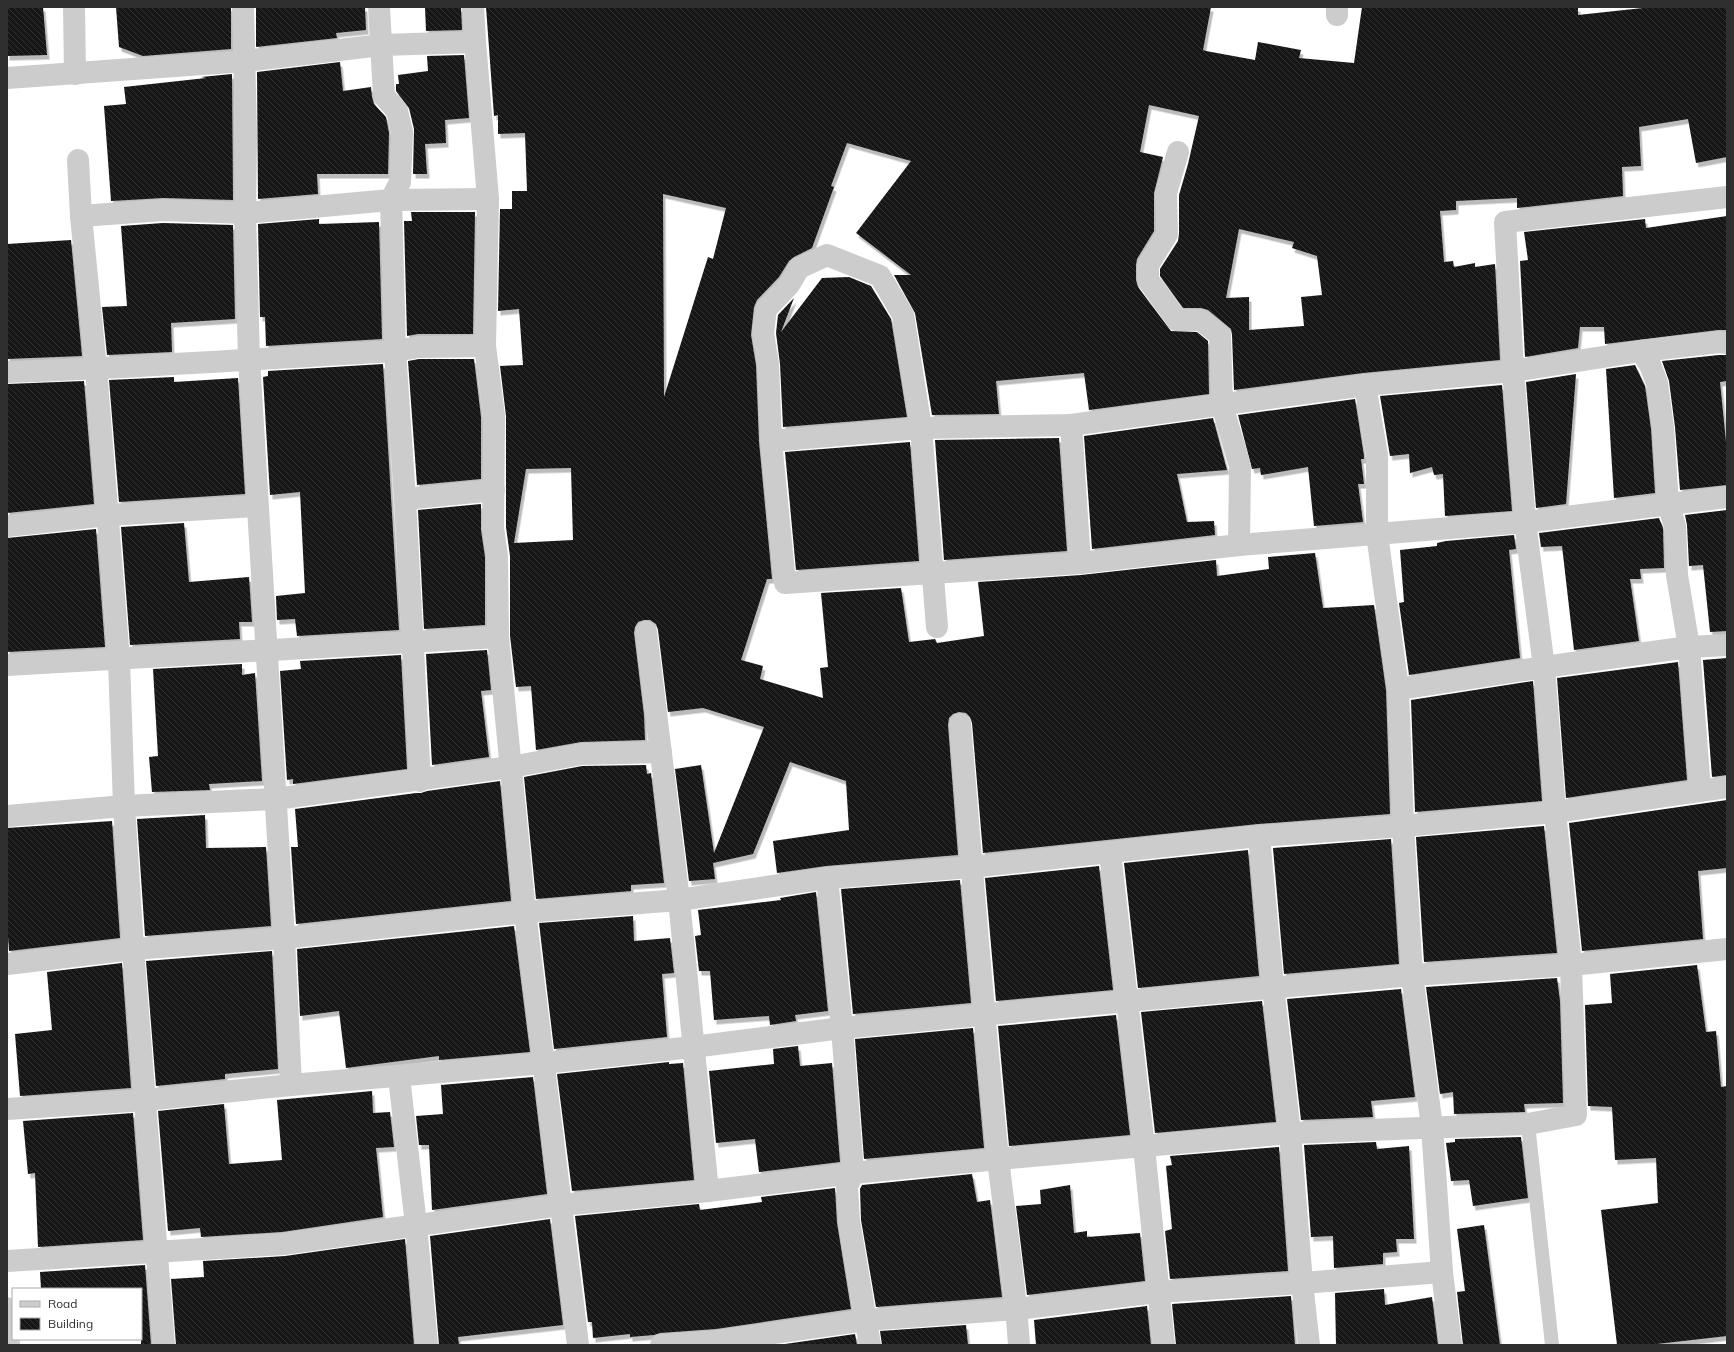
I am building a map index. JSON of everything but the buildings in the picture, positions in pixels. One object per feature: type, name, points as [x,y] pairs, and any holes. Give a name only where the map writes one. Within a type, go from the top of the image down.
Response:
[{"type":"street","points":[[74,7],[74,74]]},
{"type":"street","points":[[243,7],[245,61],[245,213],[249,359],[284,938],[291,1085]]},
{"type":"street","points":[[379,7],[384,96],[397,111],[402,132],[400,182],[391,200],[395,351],[405,499],[420,780]]},
{"type":"street","points":[[473,7],[488,199],[486,346],[494,416],[493,528],[497,556],[498,637],[525,912],[578,1345]]},
{"type":"street","points":[[7,78],[245,61],[382,45],[475,42]]},
{"type":"street","points":[[1178,152],[1166,193],[1167,234],[1148,265],[1148,280],[1177,320],[1201,320],[1220,335],[1222,405],[1240,466],[1239,545]]},
{"type":"street","points":[[78,160],[81,216],[96,369],[119,660],[124,806],[133,949],[164,1345]]},
{"type":"street","points":[[7,1261],[157,1253],[283,1244],[560,1205],[708,1191],[852,1173],[999,1159],[1290,1133],[1528,1124],[1576,1115],[1572,965],[1555,812],[1544,666],[1525,522],[1505,222],[1727,197]]},
{"type":"street","points":[[81,216],[163,210],[245,213],[391,200],[488,199]]},
{"type":"street","points":[[937,627],[932,572],[921,428],[903,315],[880,276],[827,255],[799,268],[789,286],[766,309],[763,333],[768,364],[771,441],[785,583],[932,572],[1080,563],[1239,545],[1525,522],[1727,497]]},
{"type":"street","points":[[771,441],[921,428],[1071,425],[1365,385],[1514,371],[1641,351],[1727,342]]},
{"type":"street","points":[[7,372],[96,369],[395,351],[418,347],[486,346]]},
{"type":"street","points":[[1641,351],[1650,365],[1658,383],[1663,428],[1668,504],[1676,526],[1677,575],[1689,647],[1700,790]]},
{"type":"street","points":[[1365,385],[1377,455],[1377,534],[1398,689],[1403,826],[1412,975],[1432,1127],[1442,1272],[1451,1345]]},
{"type":"street","points":[[1071,425],[1080,563]]},
{"type":"street","points":[[405,499],[494,490]]},
{"type":"street","points":[[7,526],[108,515],[257,506]]},
{"type":"street","points":[[646,632],[679,900],[708,1191]]},
{"type":"street","points":[[7,665],[119,660],[412,641],[498,637]]},
{"type":"street","points":[[1398,689],[1544,666],[1689,647],[1727,645]]},
{"type":"street","points":[[960,724],[985,1014],[999,1159],[1017,1309],[1019,1345]]},
{"type":"street","points":[[7,816],[124,806],[275,799],[510,767],[581,754],[661,752]]},
{"type":"street","points":[[7,964],[133,949],[284,938],[525,912],[679,900],[827,878],[972,867],[1259,836],[1403,826],[1555,812],[1727,787]]},
{"type":"street","points":[[1259,836],[1273,987],[1290,1133],[1302,1284],[1309,1345]]},
{"type":"street","points":[[1110,853],[1144,1146],[1157,1292],[1164,1345]]},
{"type":"street","points":[[827,878],[842,1028],[852,1173],[847,1187],[849,1220],[870,1345]]},
{"type":"street","points":[[7,1109],[145,1100],[291,1085],[544,1063],[693,1047],[842,1028],[1273,987],[1412,975],[1572,965],[1727,949]]},
{"type":"street","points":[[399,1076],[416,1225],[427,1345]]},
{"type":"street","points":[[661,1345],[717,1343],[866,1320],[1017,1309],[1157,1292],[1302,1284],[1442,1272]]},
{"type":"street","points":[[7,1308],[9,1345]]},
{"type":"lane","points":[[1528,1124],[1552,1345]]}]
